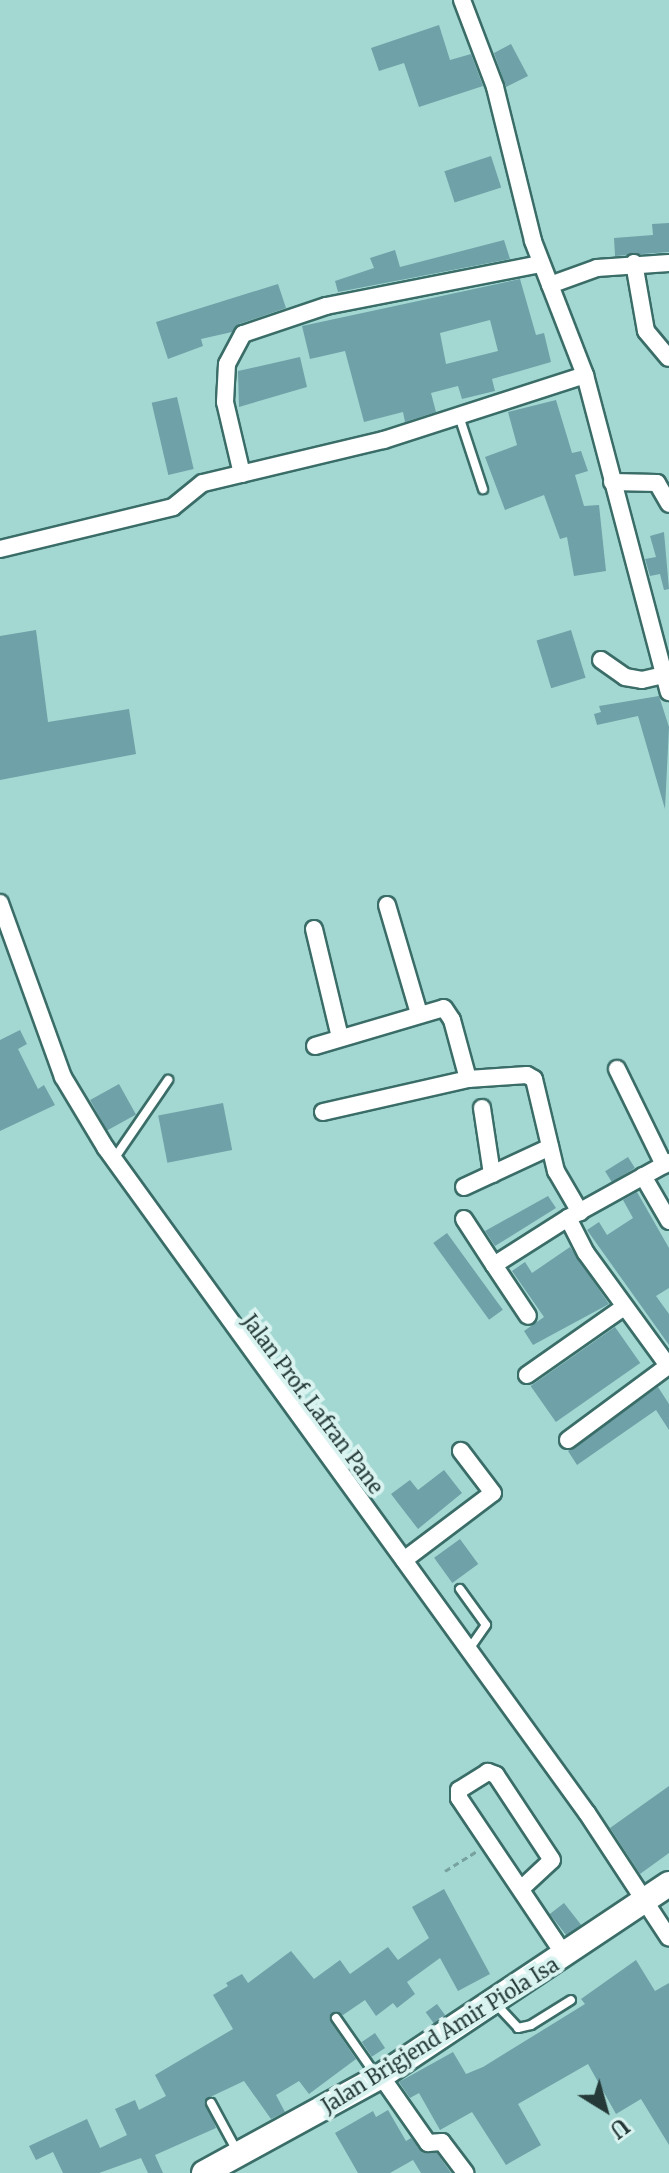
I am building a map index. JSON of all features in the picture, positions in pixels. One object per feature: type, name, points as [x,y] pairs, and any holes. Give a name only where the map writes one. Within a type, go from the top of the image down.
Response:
[{"type":"main road","name":"Jalan Brigjend Amir Piola Isa","points":[[204,2173],[380,2077],[669,1884]]},
{"type":"street","points":[[462,0],[495,87],[541,264],[585,375],[669,692]]},
{"type":"street","points":[[550,285],[597,268],[634,263],[669,263]]},
{"type":"street","points":[[634,263],[646,331],[669,358]]},
{"type":"street","points":[[242,474],[225,402],[229,355],[243,334],[326,306],[541,264]]},
{"type":"street","points":[[0,549],[173,507],[198,486],[384,440],[585,375]]},
{"type":"street","points":[[612,482],[657,483],[669,504]]},
{"type":"street","points":[[601,660],[625,677],[663,675]]},
{"type":"street","name":"Jalan Prof. Lafran Pane","points":[[0,903],[63,1077],[114,1160],[404,1560],[669,1938]]},
{"type":"street","points":[[387,905],[419,1014]]},
{"type":"street","points":[[314,929],[340,1037]]},
{"type":"street","points":[[315,1046],[419,1014],[448,1010],[468,1079]]},
{"type":"street","points":[[494,1265],[666,1163],[617,1069]]},
{"type":"street","points":[[323,1112],[468,1079],[517,1073],[534,1079],[556,1171],[574,1215],[624,1307],[669,1367],[568,1440]]},
{"type":"street","points":[[482,1108],[492,1174]]},
{"type":"street","points":[[464,1187],[550,1147]]},
{"type":"street","points":[[643,1176],[669,1221]]},
{"type":"street","points":[[464,1219],[528,1316]]},
{"type":"street","points":[[527,1375],[624,1307]]},
{"type":"street","points":[[404,1560],[493,1493],[461,1451]]},
{"type":"street","points":[[521,1889],[552,1860],[496,1775],[488,1772],[458,1794],[565,1956]]},
{"type":"street","points":[[380,2077],[428,2143],[442,2142],[465,2173]]},
{"type":"lane","points":[[459,415],[483,489]]},
{"type":"lane","points":[[114,1160],[168,1080]]},
{"type":"lane","points":[[460,1589],[486,1625],[468,1650]]},
{"type":"lane","points":[[495,2003],[518,2028],[531,2025],[571,2000]]},
{"type":"lane","points":[[336,2018],[380,2077]]},
{"type":"lane","points":[[211,2103],[239,2155]]},
{"type":"path","points":[[445,1871],[490,1842]]},
{"type":"building","points":[[439,25],[450,60],[471,54],[483,86],[419,107],[404,63],[379,71],[371,48]]},
{"type":"building","points":[[511,44],[528,76],[506,87],[494,53]]},
{"type":"building","points":[[491,156],[501,187],[455,203],[444,171]]},
{"type":"building","points":[[669,223],[669,252],[615,256],[614,238],[653,235],[652,224]]},
{"type":"building","points":[[504,240],[510,259],[338,292],[335,281],[374,268],[370,258],[395,250],[400,267]]},
{"type":"building","points":[[520,279],[536,335],[544,333],[551,362],[492,379],[495,391],[462,399],[458,386],[431,393],[436,412],[405,422],[403,412],[364,422],[345,351],[310,359],[302,326]],"holes":[[[490,320],[498,351],[446,364],[440,333]]]},
{"type":"building","points":[[278,284],[286,308],[239,324],[232,332],[201,339],[203,346],[168,359],[156,322]]},
{"type":"building","points":[[300,357],[307,387],[239,407],[238,371]]},
{"type":"building","points":[[177,397],[194,469],[168,475],[152,403]]},
{"type":"building","points":[[556,400],[572,453],[581,451],[588,471],[575,475],[584,506],[599,505],[606,571],[574,576],[567,537],[560,539],[544,495],[505,510],[485,457],[517,445],[508,412]]},
{"type":"building","points":[[664,532],[669,589],[664,590],[660,574],[650,576],[645,559],[656,557],[650,536]]},
{"type":"building","points":[[36,630],[48,722],[129,709],[136,754],[0,780],[0,636]]},
{"type":"building","points":[[571,630],[586,678],[551,688],[537,641]]},
{"type":"building","points":[[659,696],[669,727],[665,809],[638,716],[597,725],[594,714],[601,712],[599,706]]},
{"type":"building","points":[[20,1030],[27,1044],[18,1049],[38,1089],[44,1085],[55,1105],[0,1131],[0,1040]]},
{"type":"building","points":[[119,1084],[136,1115],[107,1131],[90,1100]]},
{"type":"building","points":[[223,1103],[232,1150],[167,1163],[158,1116]]},
{"type":"building","points":[[628,1157],[635,1168],[612,1182],[605,1171]]},
{"type":"building","points":[[637,1192],[669,1248],[669,1288],[656,1296],[669,1314],[669,1345],[587,1230],[599,1222],[607,1235],[633,1218],[623,1200]]},
{"type":"building","points":[[548,1196],[556,1208],[495,1246],[485,1231]]},
{"type":"building","points":[[447,1233],[503,1310],[489,1320],[433,1243]]},
{"type":"building","points":[[570,1247],[609,1304],[533,1345],[524,1331],[544,1317],[512,1271],[525,1262],[532,1273]]},
{"type":"building","points":[[615,1327],[640,1363],[556,1422],[531,1386]]},
{"type":"building","points":[[658,1387],[669,1404],[669,1430],[656,1410],[577,1465],[568,1451]]},
{"type":"building","points":[[444,1470],[462,1493],[418,1529],[391,1494],[410,1480],[418,1490]]},
{"type":"building","points":[[460,1539],[478,1564],[452,1583],[434,1558]]},
{"type":"building","points":[[669,1786],[669,1853],[640,1874],[610,1828]]},
{"type":"building","points":[[444,1889],[490,1974],[458,1991],[440,1958],[407,1982],[415,1994],[397,2008],[393,2003],[376,2016],[365,2000],[343,2015],[333,2012],[330,2021],[356,2059],[309,2094],[299,2081],[276,2095],[285,2112],[271,2119],[244,2081],[206,2099],[216,2128],[155,2155],[163,2173],[148,2173],[141,2158],[99,2173],[63,2173],[53,2152],[36,2160],[29,2146],[87,2119],[100,2148],[127,2135],[115,2109],[135,2100],[139,2110],[166,2096],[155,2075],[233,2029],[213,1995],[228,1986],[226,1983],[242,1974],[248,1983],[291,1951],[314,1979],[340,1960],[350,1974],[388,1947],[398,1960],[429,1938],[412,1907]]},
{"type":"building","points":[[564,1903],[581,1925],[567,1936],[550,1914]]},
{"type":"building","points":[[636,1960],[655,1991],[669,1983],[669,2145],[641,2099],[616,2114],[588,2064],[518,2104],[541,2145],[506,2165],[472,2112],[440,2130],[419,2093],[410,2098],[399,2082],[453,2052],[466,2074],[483,2067],[585,2004],[581,1999]]},
{"type":"building","points":[[437,2004],[445,2015],[434,2024],[426,2012]]},
{"type":"building","points":[[375,2033],[385,2048],[372,2057],[362,2042]]},
{"type":"building","points":[[388,2110],[406,2141],[411,2138],[423,2153],[437,2153],[451,2173],[421,2173],[413,2160],[390,2173],[358,2173],[335,2133],[373,2111],[376,2117]]}]
